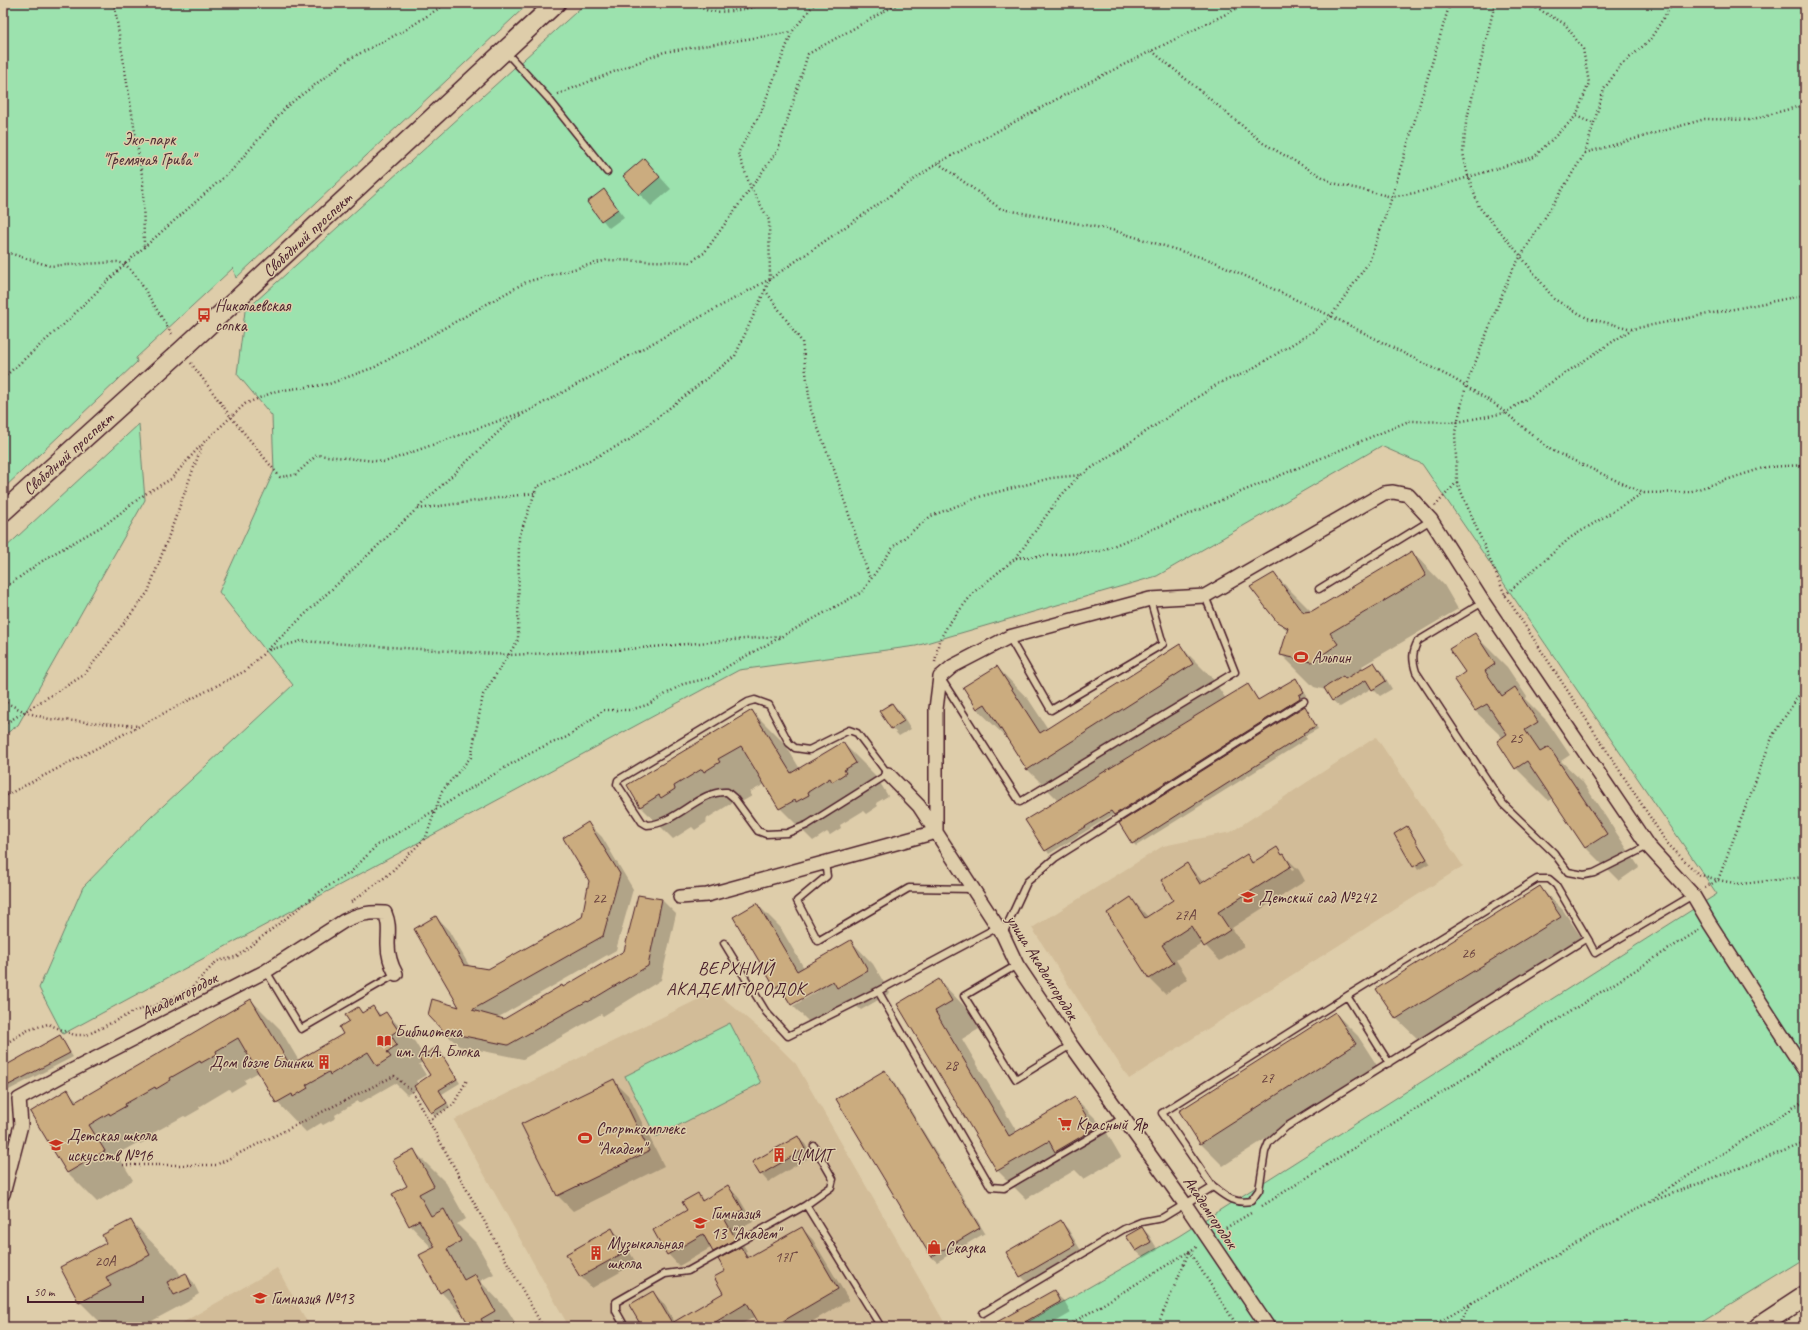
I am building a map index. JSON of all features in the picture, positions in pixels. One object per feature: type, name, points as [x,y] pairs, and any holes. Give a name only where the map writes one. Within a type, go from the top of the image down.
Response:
[{"type":"main road","name":"Свободный проспект","points":[[3,512],[182,350],[556,3]]},
{"type":"main road","points":[[1758,1327],[1805,1296]]},
{"type":"street","points":[[680,897],[707,895],[936,832],[936,709],[940,677],[953,666],[1009,637],[1150,600],[1205,596],[1384,493],[1393,492],[1408,495],[1433,524],[1483,602],[1648,846],[1692,895],[1805,1071]]},
{"type":"street","name":"улица Академгородок","points":[[888,774],[919,806],[1000,931],[1017,965],[1071,1046],[1123,1118]]},
{"type":"street","name":"Академгородок","points":[[3,1194],[21,1125],[19,1099],[266,971],[344,921],[356,915],[368,912],[385,913],[389,923],[388,944],[391,964],[396,974]]},
{"type":"street","name":"Академгородок","points":[[1123,1118],[1185,1204],[1268,1327]]},
{"type":"lane","points":[[504,50],[548,98],[607,172]]},
{"type":"lane","points":[[1318,589],[1433,524]]},
{"type":"lane","points":[[940,677],[1020,802],[1235,672],[1205,596]]},
{"type":"lane","points":[[1009,637],[1051,710],[1163,644],[1150,600]]},
{"type":"lane","points":[[1483,602],[1418,641],[1412,651],[1412,661],[1416,672],[1503,804],[1554,853],[1568,872],[1584,875],[1594,873],[1648,846]]},
{"type":"lane","points":[[755,700],[769,704],[789,742],[795,748],[809,750],[849,730],[857,733],[888,774],[807,825],[787,833],[775,834],[766,834],[758,831],[734,798],[727,792],[713,794],[664,822],[647,825],[642,822],[617,784],[618,780],[748,702],[755,700]]},
{"type":"lane","points":[[724,943],[766,1012],[788,1036],[1000,931],[1027,882],[1055,858],[1304,701]]},
{"type":"lane","points":[[826,863],[828,876],[797,901],[818,942],[909,888],[973,889]]},
{"type":"lane","points":[[1587,938],[1286,1127],[1272,1139],[1265,1152],[1260,1190],[1251,1201],[1240,1203],[1228,1198],[1213,1187],[1162,1113],[1347,996],[1537,879],[1549,879],[1556,885],[1587,938],[1595,953],[1692,895]]},
{"type":"lane","points":[[1017,965],[964,996],[1016,1079],[1071,1046]]},
{"type":"lane","points":[[266,971],[301,1029],[396,974]]},
{"type":"lane","points":[[878,991],[990,1187],[1004,1188],[1123,1118]]},
{"type":"lane","points":[[1347,996],[1388,1063]]},
{"type":"lane","points":[[626,1327],[616,1311],[616,1302],[665,1274],[688,1271],[806,1205],[831,1187],[833,1179],[814,1146]]},
{"type":"lane","points":[[983,1313],[1124,1229],[1141,1222],[1162,1218],[1213,1187]]},
{"type":"lane","points":[[806,1205],[880,1327]]},
{"type":"path","points":[[114,3],[143,181],[144,248]]},
{"type":"path","points":[[3,378],[64,324],[125,264],[232,170],[287,106],[349,59],[407,29],[447,3]]},
{"type":"path","points":[[697,3],[698,6],[712,12],[737,10],[771,3]]},
{"type":"path","points":[[350,903],[388,875],[426,837],[442,791],[472,757],[484,695],[518,640],[519,537],[537,487],[629,440],[735,356],[770,279],[769,220],[751,188],[738,153],[761,112],[792,32],[815,3]]},
{"type":"path","points":[[892,3],[898,4]]},
{"type":"path","points":[[4,796],[245,671],[510,421],[770,279],[938,163],[1089,82],[1248,3]]},
{"type":"path","points":[[940,677],[935,664],[939,641],[948,625],[974,592],[1016,558],[1058,498],[1081,475],[1219,383],[1245,372],[1314,332],[1331,316],[1369,262],[1392,197],[1450,3]]},
{"type":"path","points":[[1495,3],[1466,123],[1463,153],[1468,176],[1479,207],[1520,255],[1554,299],[1587,318],[1632,329]]},
{"type":"path","points":[[1152,51],[1263,143],[1332,183],[1392,197],[1420,192],[1468,176],[1534,157],[1576,116],[1589,83],[1583,49],[1565,24],[1529,4],[1521,3]]},
{"type":"path","points":[[1673,3],[1649,40],[1621,65],[1604,89],[1585,153],[1520,255],[1511,272],[1466,386],[1455,432],[1457,482],[1505,595],[1667,842],[1698,874],[1718,880],[1740,884],[1805,877]]},
{"type":"path","points":[[3,589],[48,557],[106,524],[145,494],[171,479],[203,443],[245,404],[276,391],[329,384],[375,367],[526,282],[607,260],[690,262],[704,253],[778,150],[808,54],[894,4],[898,4]]},
{"type":"path","points":[[548,98],[664,52],[792,32]]},
{"type":"path","points":[[1585,153],[1705,119],[1750,120],[1800,106],[1805,106]]},
{"type":"path","points":[[1576,116],[1594,124]]},
{"type":"path","points":[[938,163],[1000,209],[1112,230],[1213,261],[1331,316],[1466,386],[1505,413],[1551,450],[1643,493],[1689,492],[1766,467],[1805,465]]},
{"type":"path","points":[[3,251],[50,266],[117,262],[125,264],[138,277],[182,350],[231,417],[280,477],[295,475],[317,455],[385,462],[533,408]]},
{"type":"path","points":[[765,290],[802,342],[811,410],[835,472],[871,579]]},
{"type":"path","points":[[1016,558],[1101,551],[1409,421],[1457,422],[1505,413],[1632,329],[1805,295]]},
{"type":"path","points":[[3,725],[84,675],[148,592],[203,443]]},
{"type":"path","points":[[3,1045],[28,1030],[48,1024],[74,1035],[88,1035],[135,1011],[156,1005],[190,989],[217,961],[236,957],[325,888],[350,873],[376,846],[511,764],[540,748],[567,737],[604,710],[630,710],[646,705],[682,684],[710,678],[862,592],[894,546],[931,516],[982,496],[1051,478],[1081,475]]},
{"type":"path","points":[[1433,524],[1432,510],[1457,482]]},
{"type":"path","points":[[417,509],[534,493]]},
{"type":"path","points":[[1505,595],[1570,538],[1643,493]]},
{"type":"path","points":[[268,650],[301,641],[509,655],[617,650],[782,636]]},
{"type":"path","points":[[1692,895],[1718,880],[1772,735],[1805,686]]},
{"type":"path","points":[[3,701],[25,712],[49,719],[139,726]]},
{"type":"path","points":[[1066,1327],[1209,1239],[1710,924]]},
{"type":"path","points":[[123,1165],[216,1165],[394,1076],[412,1091],[543,1327]]},
{"type":"path","points":[[428,1121],[453,1105],[467,1080]]},
{"type":"path","points":[[1430,1327],[1473,1301],[1645,1204],[1805,1100]]},
{"type":"path","points":[[1645,1204],[1805,1143]]},
{"type":"path","points":[[1157,1327],[1189,1251]]},
{"type":"path","points":[[1189,1251],[1238,1327]]},
{"type":"path","points":[[1456,1327],[1473,1301]]},
{"type":"shaded area","name":"Детский сад №242","points":[[1376,737],[1463,866],[1129,1079],[1032,928],[1163,846],[1231,832]]},
{"type":"shaded area","name":"Гимназия 13 \"Академ\"","points":[[715,991],[769,1037],[796,1064],[947,1327],[569,1327],[454,1120]]},
{"type":"shaded area","name":"Гимназия №13","points":[[277,1268],[310,1327],[175,1327]]},
{"type":"green space","name":"Эко-парк \"Гремячая Грива\"","points":[[3,3],[529,3],[236,278],[233,268],[136,358],[137,362],[3,489]]},
{"type":"green space","points":[[586,3],[1805,3],[1805,1258],[1693,1327],[1019,1327],[1179,1236],[1717,894],[1422,464],[1381,446],[1157,576],[916,646],[739,670],[63,1034],[39,988],[83,887],[150,818],[293,685],[219,592],[274,471],[272,416],[237,374],[245,311]]},
{"type":"green space","points":[[139,424],[145,500],[18,725],[3,736],[3,550]]},
{"type":"green space","points":[[730,1023],[761,1083],[656,1137],[625,1076]]},
{"type":"building","points":[[644,158],[660,177],[639,195],[623,176]]},
{"type":"building","points":[[604,189],[618,209],[601,221],[587,202]]},
{"type":"building","points":[[1412,551],[1426,576],[1330,633],[1338,644],[1312,662],[1280,655],[1288,628],[1277,622],[1250,587],[1274,573],[1299,608],[1304,612],[1312,611]]},
{"type":"building","points":[[1475,633],[1495,664],[1485,671],[1502,696],[1515,687],[1538,722],[1525,730],[1540,752],[1549,747],[1607,834],[1585,848],[1527,761],[1515,769],[1497,741],[1507,734],[1487,704],[1475,711],[1454,680],[1465,672],[1449,649]]},
{"type":"building","points":[[1180,644],[1193,664],[1027,770],[985,704],[977,709],[963,687],[997,666],[1040,733]]},
{"type":"building","points":[[1374,662],[1386,681],[1372,690],[1366,680],[1332,701],[1324,688],[1343,676],[1345,679]]},
{"type":"building","points":[[1296,678],[1304,692],[1299,695],[1300,698],[1114,815],[1111,811],[1045,851],[1025,820],[1248,684],[1258,700]]},
{"type":"building","points":[[892,703],[904,721],[891,729],[879,711]]},
{"type":"building","points":[[1305,706],[1316,726],[1132,844],[1119,823]]},
{"type":"building","points":[[752,710],[791,773],[843,742],[856,763],[844,770],[846,773],[832,782],[830,778],[808,792],[809,795],[796,802],[795,800],[779,809],[741,746],[718,759],[720,762],[704,772],[702,769],[674,786],[675,789],[661,798],[659,795],[640,807],[627,785]]},
{"type":"building","points":[[588,822],[620,874],[603,936],[472,1010],[504,1019],[562,985],[563,987],[624,951],[638,895],[662,899],[648,966],[588,1002],[587,1001],[508,1045],[444,1032],[428,1015],[432,999],[459,1007],[414,929],[436,916],[464,965],[488,969],[582,917],[589,881],[563,838]]},
{"type":"building","points":[[1407,826],[1427,859],[1413,867],[1394,834]]},
{"type":"building","points":[[1277,847],[1282,855],[1284,854],[1291,866],[1218,912],[1230,930],[1204,947],[1191,926],[1162,945],[1174,963],[1149,979],[1107,913],[1131,897],[1145,918],[1173,900],[1161,880],[1187,863],[1200,884],[1247,854],[1252,863]]},
{"type":"building","points":[[1540,886],[1561,917],[1396,1019],[1376,989]]},
{"type":"building","points":[[757,903],[797,971],[851,940],[868,970],[837,988],[833,981],[791,1005],[779,985],[775,988],[733,917]]},
{"type":"building","points":[[939,979],[952,1001],[935,1011],[1009,1136],[1075,1097],[1094,1129],[1055,1152],[1049,1141],[997,1171],[897,1004]]},
{"type":"building","name":"Дом возле Блинки","points":[[251,999],[290,1065],[343,1034],[339,1027],[349,1021],[345,1015],[358,1007],[362,1013],[373,1006],[379,1016],[386,1012],[398,1030],[391,1035],[397,1045],[387,1052],[391,1057],[377,1066],[368,1052],[330,1075],[329,1072],[306,1085],[308,1088],[293,1097],[292,1094],[276,1103],[238,1038],[216,1051],[217,1054],[201,1063],[200,1061],[170,1078],[171,1080],[156,1089],[155,1087],[125,1104],[126,1106],[110,1115],[109,1113],[89,1125],[105,1151],[67,1173],[30,1112],[68,1089],[75,1102]]},
{"type":"building","points":[[1335,1012],[1356,1044],[1200,1144],[1179,1111]]},
{"type":"building","points":[[60,1035],[70,1053],[3,1088],[3,1067]]},
{"type":"building","points":[[437,1047],[457,1079],[439,1090],[447,1103],[431,1113],[414,1086],[430,1075],[419,1058]]},
{"type":"building","points":[[885,1070],[980,1228],[931,1257],[836,1099]]},
{"type":"building","name":"Спорткомплекс \"Академ\"","points":[[614,1079],[649,1151],[557,1196],[521,1124]]},
{"type":"building","name":"ЦМИТ","points":[[798,1136],[805,1149],[760,1175],[752,1162]]},
{"type":"building","points":[[414,1149],[434,1186],[419,1194],[431,1216],[444,1209],[461,1241],[447,1249],[464,1280],[475,1274],[495,1311],[481,1319],[485,1327],[470,1327],[448,1288],[440,1293],[419,1255],[435,1247],[419,1220],[409,1226],[392,1194],[407,1186],[393,1160]]},
{"type":"building","points":[[728,1185],[743,1210],[725,1220],[736,1239],[713,1252],[703,1234],[667,1255],[653,1230],[687,1210],[682,1202],[698,1193],[702,1201]]},
{"type":"building","points":[[131,1220],[150,1255],[106,1277],[111,1286],[79,1303],[60,1267],[106,1243],[102,1235]]},
{"type":"building","points":[[1061,1220],[1075,1245],[1020,1277],[1006,1252]]},
{"type":"building","points":[[802,1227],[838,1289],[773,1327],[761,1327],[747,1303],[707,1327],[642,1327],[629,1305],[653,1291],[672,1323],[723,1293],[714,1277],[725,1271],[718,1259],[741,1247],[747,1258]]},
{"type":"building","points":[[1142,1227],[1151,1242],[1136,1251],[1126,1236]]},
{"type":"building","name":"Музыкальная школа","points":[[612,1228],[625,1252],[580,1277],[566,1254]]},
{"type":"building","points":[[186,1273],[192,1287],[174,1295],[167,1282]]},
{"type":"building","points":[[1054,1290],[1060,1302],[1016,1327],[988,1327]]},
{"type":"place","name":"Николаевская сопка","points":[[204,315]]},
{"type":"place","name":"Альпин","points":[[1301,657]]},
{"type":"place","name":"Детский сад №242","points":[[1248,897]]},
{"type":"place","name":"Библиотека им. А.А. Блока","points":[[384,1041]]},
{"type":"place","name":"Дом возле Блинки","points":[[324,1062]]},
{"type":"place","name":"Красный Яр","points":[[1065,1124]]},
{"type":"place","name":"Спорткомплекс \"Академ\"","points":[[585,1138]]},
{"type":"place","name":"Детская школа искусств №16","points":[[56,1145]]},
{"type":"place","name":"ЦМИТ","points":[[779,1155]]},
{"type":"place","name":"Гимназия 13 \"Академ\"","points":[[700,1223]]},
{"type":"place","name":"Сказка","points":[[934,1247]]},
{"type":"place","name":"Музыкальная школа","points":[[596,1253]]},
{"type":"place","name":"Гимназия №13","points":[[260,1298]]},
{"type":"district","name":"ВЕРХНИЙ АКАДЕМГОРОДОК","points":[[736,978]]}]
